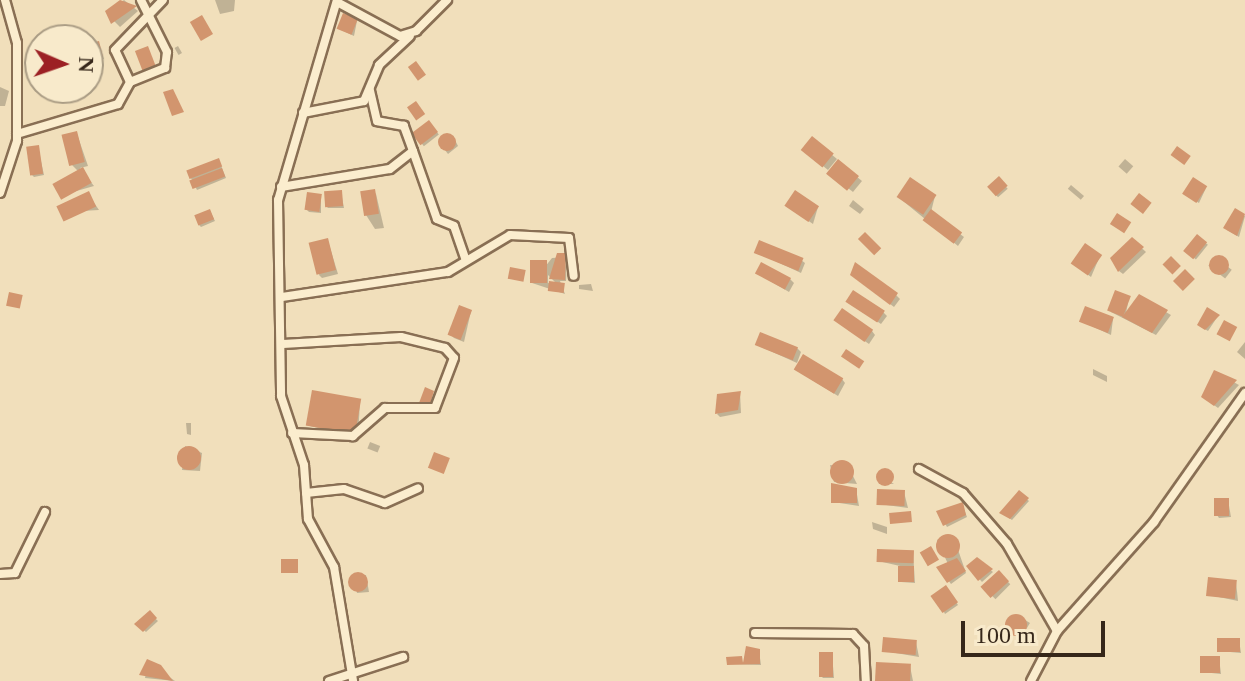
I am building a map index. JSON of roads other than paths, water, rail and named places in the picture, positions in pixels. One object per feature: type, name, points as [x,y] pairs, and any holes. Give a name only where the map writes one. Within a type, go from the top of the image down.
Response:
[{"type":"street","points":[[0,193],[17,134],[17,43],[5,0]]},
{"type":"street","points":[[17,134],[118,104],[130,82],[168,61],[141,0]]},
{"type":"street","points":[[130,82],[115,50],[163,0]]},
{"type":"street","points":[[302,114],[316,106],[353,107],[370,90],[379,65],[447,0]]},
{"type":"street","points":[[352,677],[337,580],[308,519],[306,493],[281,396],[281,187],[337,1],[385,31],[410,36]]},
{"type":"street","points":[[370,90],[377,121],[404,126],[437,219],[454,226],[466,260]]},
{"type":"street","points":[[281,187],[390,169],[413,151]]},
{"type":"street","points":[[282,297],[448,272],[510,235],[562,235],[574,242],[574,276]]},
{"type":"street","points":[[283,344],[401,337],[445,348],[454,358],[435,408],[385,408],[353,436],[292,433]]},
{"type":"street","points":[[1031,681],[1057,631],[1154,522],[1245,393]]},
{"type":"street","points":[[919,469],[963,493],[1007,544],[1057,631]]},
{"type":"street","points":[[306,493],[344,489],[385,503],[418,488]]},
{"type":"street","points":[[0,574],[15,573],[45,512]]},
{"type":"street","points":[[755,633],[853,634],[864,646],[866,681]]},
{"type":"street","points":[[329,681],[352,677],[403,657]]}]
